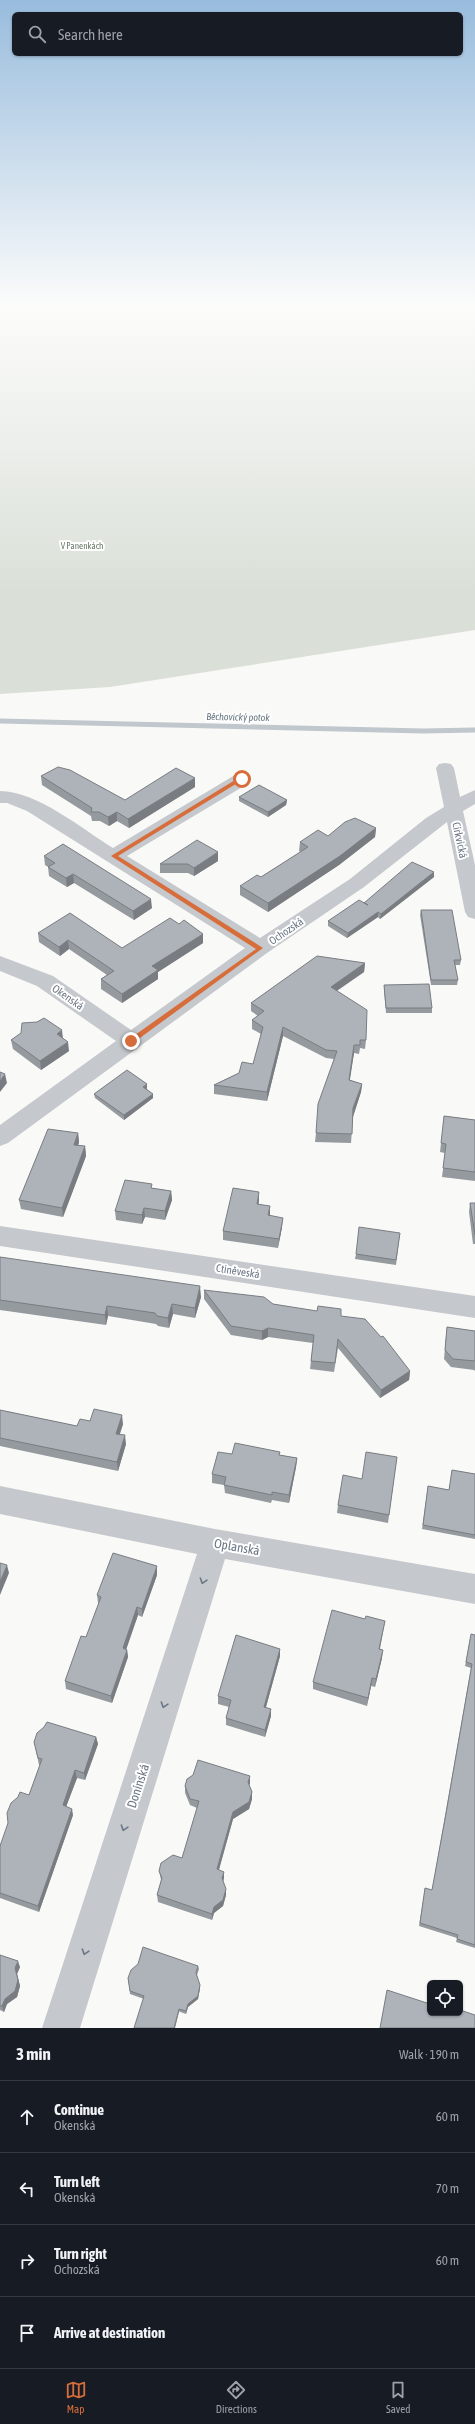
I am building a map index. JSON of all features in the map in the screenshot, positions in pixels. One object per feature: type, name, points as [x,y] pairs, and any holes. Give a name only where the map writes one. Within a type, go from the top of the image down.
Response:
[{"type":"street","name":"Církvická","points":[[445,768],[475,912]]},
{"type":"street","points":[[114,856],[242,779]]},
{"type":"street","points":[[0,796],[10,797],[34,808],[114,856],[260,948]]},
{"type":"street","name":"Ochozská","points":[[0,1137],[260,948],[357,883],[433,822],[475,796]]},
{"type":"street","name":"Okenská","points":[[0,963],[45,981],[131,1041]]},
{"type":"street","name":"Ctiněveská","points":[[0,1236],[475,1307]]},
{"type":"street","name":"Oplanská","points":[[0,1500],[215,1544],[475,1590]]},
{"type":"street","name":"Donínská","points":[[61,2028],[215,1544]]},
{"type":"green space","name":"V Panenkách","points":[[0,403],[475,403],[475,630],[110,687],[0,694]]},
{"type":"building","points":[[58,767],[70,770],[125,800],[176,768],[195,778],[128,819],[117,812],[108,817],[99,812],[91,812],[92,808],[41,776]]},
{"type":"building","points":[[259,785],[287,800],[268,812],[239,797]]},
{"type":"building","points":[[355,818],[376,828],[340,856],[268,903],[240,886],[257,875],[261,877],[308,847],[300,842],[318,830],[328,836],[345,822]]},
{"type":"building","points":[[197,840],[218,852],[194,868],[188,864],[160,864]]},
{"type":"building","points":[[63,844],[151,899],[133,911],[73,874],[66,878],[48,867],[55,863],[44,856]]},
{"type":"building","points":[[412,862],[434,872],[381,914],[378,912],[348,933],[328,921],[359,900],[364,903]]},
{"type":"building","points":[[421,910],[452,910],[461,960],[454,960],[458,980],[431,980]]},
{"type":"building","points":[[70,913],[122,948],[170,918],[179,924],[184,920],[203,934],[152,966],[158,970],[122,994],[101,979],[114,971],[68,940],[59,947],[38,933]]},
{"type":"building","points":[[317,956],[365,963],[331,987],[367,1010],[366,1040],[360,1040],[360,1045],[354,1045],[349,1080],[362,1084],[353,1108],[352,1134],[316,1133],[318,1104],[337,1051],[326,1050],[283,1027],[267,1092],[214,1085],[239,1073],[242,1062],[253,1064],[263,1027],[252,1020],[264,1011],[251,1003]]},
{"type":"building","points":[[429,984],[432,1008],[386,1008],[384,985]]},
{"type":"building","points":[[44,1018],[62,1030],[57,1034],[68,1042],[40,1061],[11,1040],[21,1033],[22,1023],[37,1022]]},
{"type":"building","points":[[127,1070],[147,1084],[143,1087],[153,1094],[124,1115],[94,1094]]},
{"type":"building","points":[[0,1072],[5,1074],[0,1081]]},
{"type":"building","points":[[444,1116],[475,1120],[475,1172],[443,1168],[446,1144],[441,1143]]},
{"type":"building","points":[[48,1129],[78,1133],[74,1145],[85,1146],[62,1208],[19,1200]]},
{"type":"building","points":[[125,1180],[152,1184],[151,1188],[171,1191],[165,1211],[144,1208],[142,1215],[115,1211]]},
{"type":"building","points":[[233,1188],[259,1192],[257,1204],[270,1206],[268,1215],[283,1218],[279,1239],[223,1231]]},
{"type":"building","points":[[470,1203],[475,1203],[475,1235]]},
{"type":"building","points":[[359,1227],[400,1233],[396,1260],[356,1254]]},
{"type":"building","points":[[0,1257],[200,1286],[195,1308],[172,1304],[168,1318],[157,1316],[155,1313],[107,1306],[105,1315],[0,1300]]},
{"type":"building","points":[[204,1290],[264,1297],[273,1304],[317,1311],[318,1306],[341,1309],[341,1316],[365,1319],[381,1337],[383,1336],[410,1371],[381,1390],[338,1339],[335,1363],[311,1361],[314,1335],[268,1328],[262,1331],[231,1326]]},
{"type":"building","points":[[447,1327],[475,1331],[475,1361],[453,1359],[445,1350]]},
{"type":"building","points":[[94,1409],[122,1415],[116,1434],[125,1435],[117,1462],[0,1438],[0,1410],[77,1426],[80,1419],[90,1421]]},
{"type":"building","points":[[235,1443],[280,1452],[279,1455],[297,1458],[289,1495],[272,1492],[272,1495],[224,1485],[226,1477],[212,1474],[218,1452],[232,1454]]},
{"type":"building","points":[[366,1452],[397,1457],[389,1515],[338,1505],[343,1475],[362,1479]]},
{"type":"building","points":[[452,1470],[475,1474],[475,1535],[423,1525],[428,1486],[449,1490]]},
{"type":"building","points":[[113,1553],[157,1566],[142,1609],[137,1607],[123,1648],[127,1650],[111,1696],[65,1681],[81,1636],[86,1637],[101,1597],[97,1595]]},
{"type":"building","points":[[0,1563],[7,1565],[0,1582]]},
{"type":"building","points":[[332,1610],[365,1619],[366,1616],[385,1621],[379,1649],[383,1650],[376,1679],[372,1678],[368,1698],[313,1682]]},
{"type":"building","points":[[471,1634],[475,1635],[475,1945],[457,1939],[458,1935],[420,1923],[425,1888],[432,1890],[445,1819],[472,1664],[466,1662]]},
{"type":"building","points":[[236,1635],[280,1649],[264,1707],[271,1709],[265,1730],[226,1718],[231,1700],[218,1696]]},
{"type":"building","points":[[47,1722],[96,1737],[84,1773],[75,1770],[63,1805],[72,1809],[38,1906],[0,1893],[0,1846],[8,1823],[7,1813],[11,1803],[18,1797],[20,1792],[29,1795],[42,1759],[38,1758],[34,1742],[37,1733]]},
{"type":"building","points":[[198,1760],[250,1776],[248,1782],[252,1792],[249,1802],[233,1812],[217,1869],[224,1872],[222,1878],[226,1889],[223,1900],[214,1907],[212,1914],[157,1895],[162,1878],[159,1871],[161,1863],[173,1855],[182,1858],[199,1801],[190,1799],[185,1786],[187,1779],[193,1775]]},
{"type":"building","points":[[143,1947],[198,1966],[196,1973],[200,1985],[198,1996],[188,2004],[186,2011],[179,2009],[174,2028],[134,2028],[144,1996],[130,1991],[128,1978],[131,1970],[138,1964]]},
{"type":"building","points":[[0,1955],[18,1961],[15,1968],[18,1980],[15,1991],[5,1999],[2,2006],[0,2006]]},
{"type":"building","points":[[387,1990],[427,2003],[427,2016],[463,2016],[463,2011],[475,2015],[475,2028],[380,2028]]},
{"type":"waterway","name":"Běchovický potok","points":[[0,721],[423,731],[475,730]]},
{"type":"route","points":[[131,1041],[260,948],[114,856],[242,779]]}]
